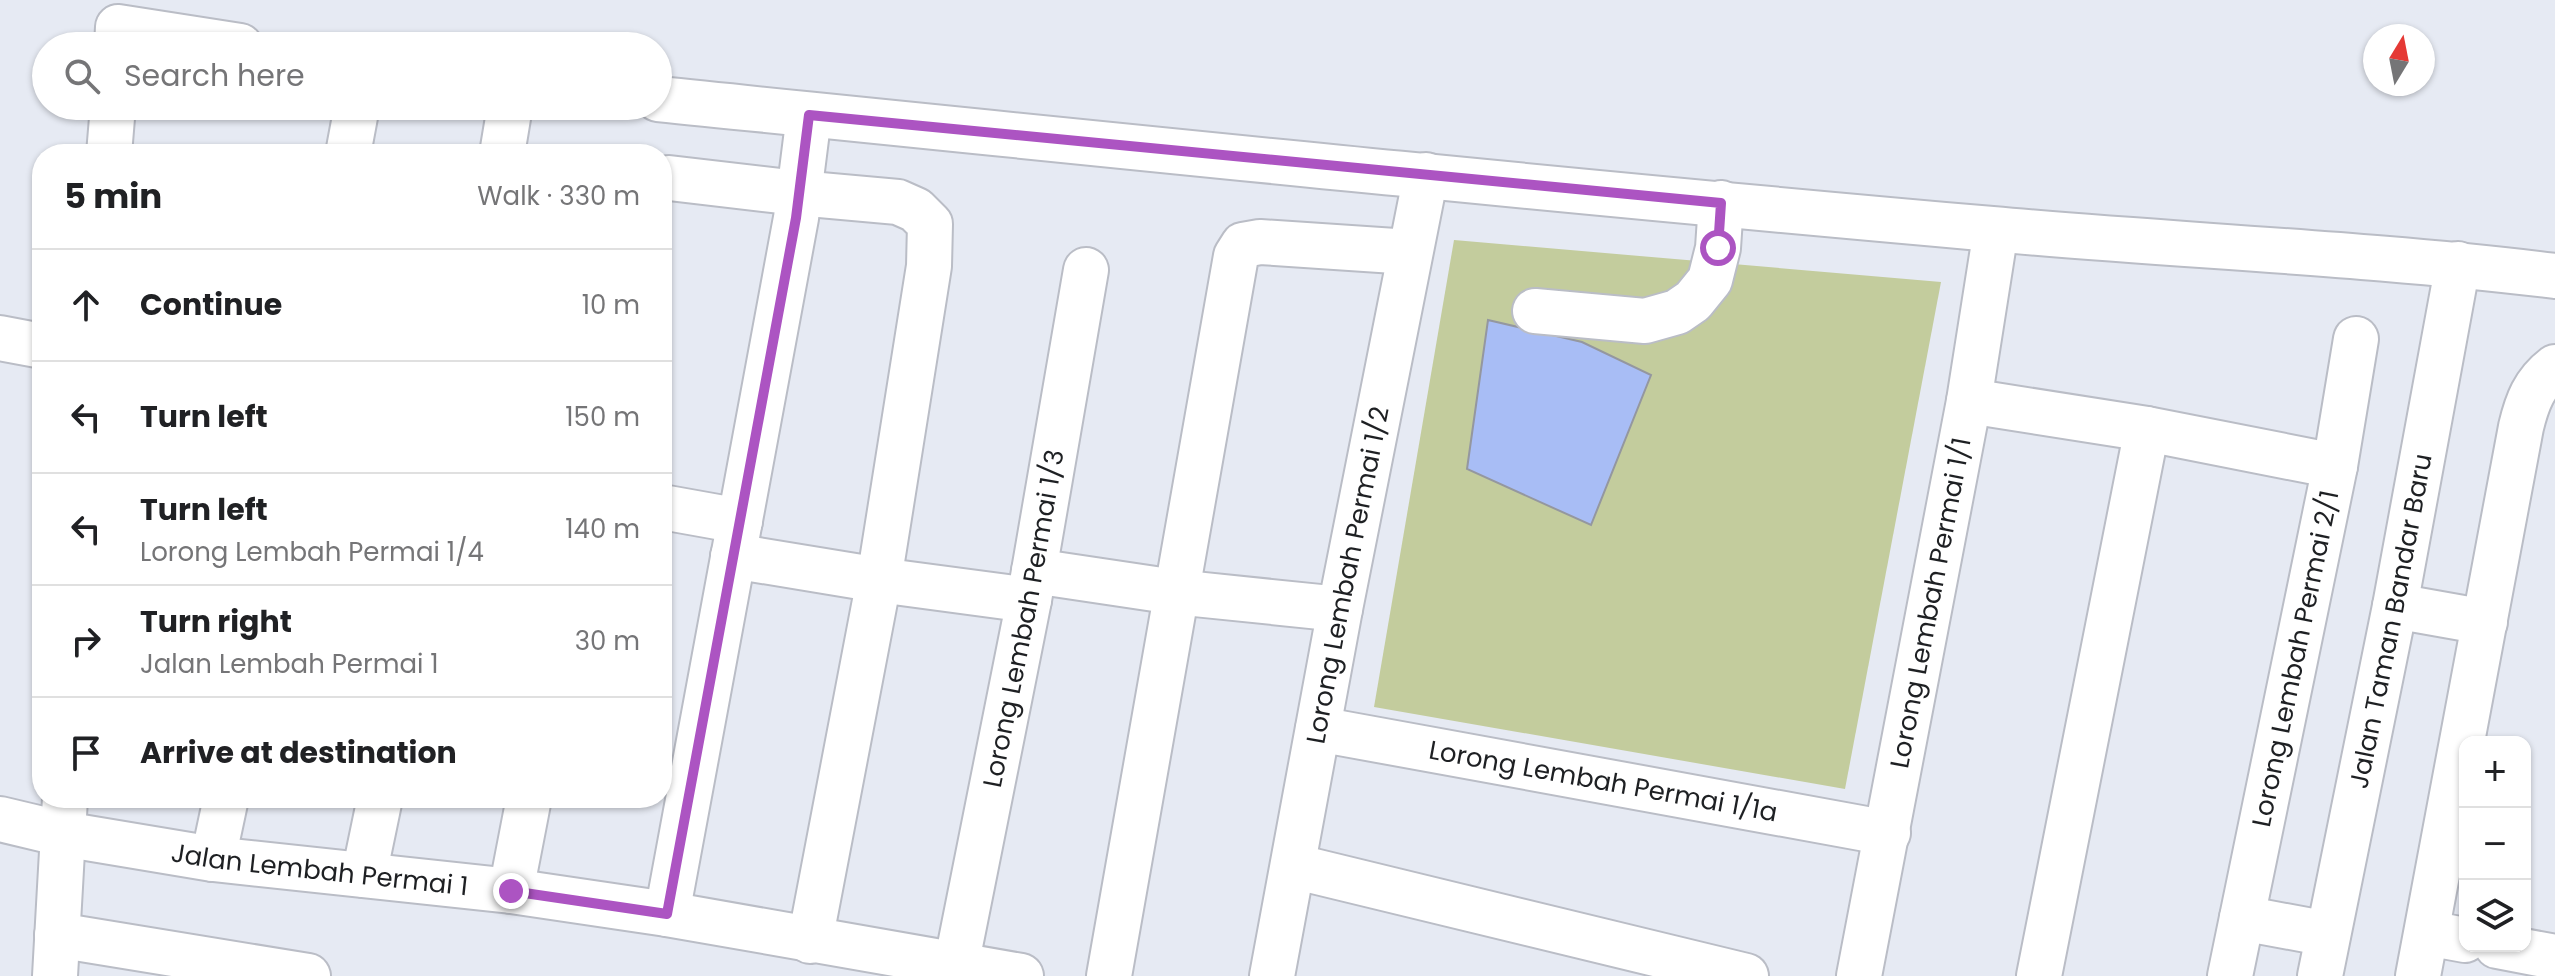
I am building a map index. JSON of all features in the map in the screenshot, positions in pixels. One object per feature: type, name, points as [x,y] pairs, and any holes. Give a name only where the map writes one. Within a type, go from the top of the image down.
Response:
[{"type":"street","points":[[118,32],[118,27],[150,32]]},
{"type":"street","points":[[672,100],[1996,230],[2458,264],[2555,276]]},
{"type":"street","points":[[667,914],[796,218],[809,115]]},
{"type":"street","points":[[110,144],[112,120]]},
{"type":"street","points":[[350,144],[354,120]]},
{"type":"street","points":[[504,144],[508,120]]},
{"type":"street","name":"Lorong Lembah Permai 1/2","points":[[1272,976],[1340,609],[1426,175]]},
{"type":"street","points":[[672,178],[898,202],[916,210],[930,224],[929,266],[879,580],[810,941]]},
{"type":"street","points":[[1535,311],[1645,321],[1677,312],[1693,301],[1710,280],[1718,248],[1721,203]]},
{"type":"street","name":"Lorong Lembah Permai 1/1","points":[[1859,976],[1969,401],[1996,230]]},
{"type":"street","points":[[1109,976],[1236,256],[1243,245],[1260,242],[1410,252]]},
{"type":"street","name":"Jalan Taman Bandar Baru","points":[[2324,955],[2395,606],[2458,264]]},
{"type":"street","name":"Lorong Lembah Permai 1/3","points":[[956,966],[1032,586],[1086,270]]},
{"type":"street","points":[[0,338],[32,344]]},
{"type":"street","name":"Lorong Lembah Permai 2/1","points":[[2230,976],[2335,466],[2356,339]]},
{"type":"street","points":[[2418,976],[2446,936],[2485,622],[2524,413],[2541,378],[2555,367]]},
{"type":"street","points":[[1969,401],[2147,429],[2335,466]]},
{"type":"street","points":[[2039,976],[2147,429]]},
{"type":"street","points":[[672,511],[737,538],[879,580],[1175,592],[1340,609]]},
{"type":"street","points":[[2395,606],[2485,622]]},
{"type":"street","name":"Lorong Lembah Permai 1/1a","points":[[1318,729],[1888,833]]},
{"type":"street","points":[[213,859],[224,808]]},
{"type":"street","points":[[364,875],[378,808]]},
{"type":"street","points":[[511,891],[527,808]]},
{"type":"street","points":[[64,816],[56,956],[308,976]]},
{"type":"street","name":"Jalan Lembah Permai 1","points":[[0,819],[64,816],[213,859],[511,891],[667,914],[810,941],[866,963],[956,966],[1021,976]]},
{"type":"street","points":[[1293,866],[1746,976]]},
{"type":"street","points":[[2242,918],[2324,955]]},
{"type":"street","points":[[2529,952],[2555,957]]},
{"type":"green space","points":[[1454,240],[1941,282],[1845,789],[1374,707]]},
{"type":"building","points":[[1488,320],[1582,342],[1651,375],[1591,525],[1467,469]]},
{"type":"route","points":[[511,891],[667,914],[796,218],[809,115],[1721,203],[1718,248]]}]
